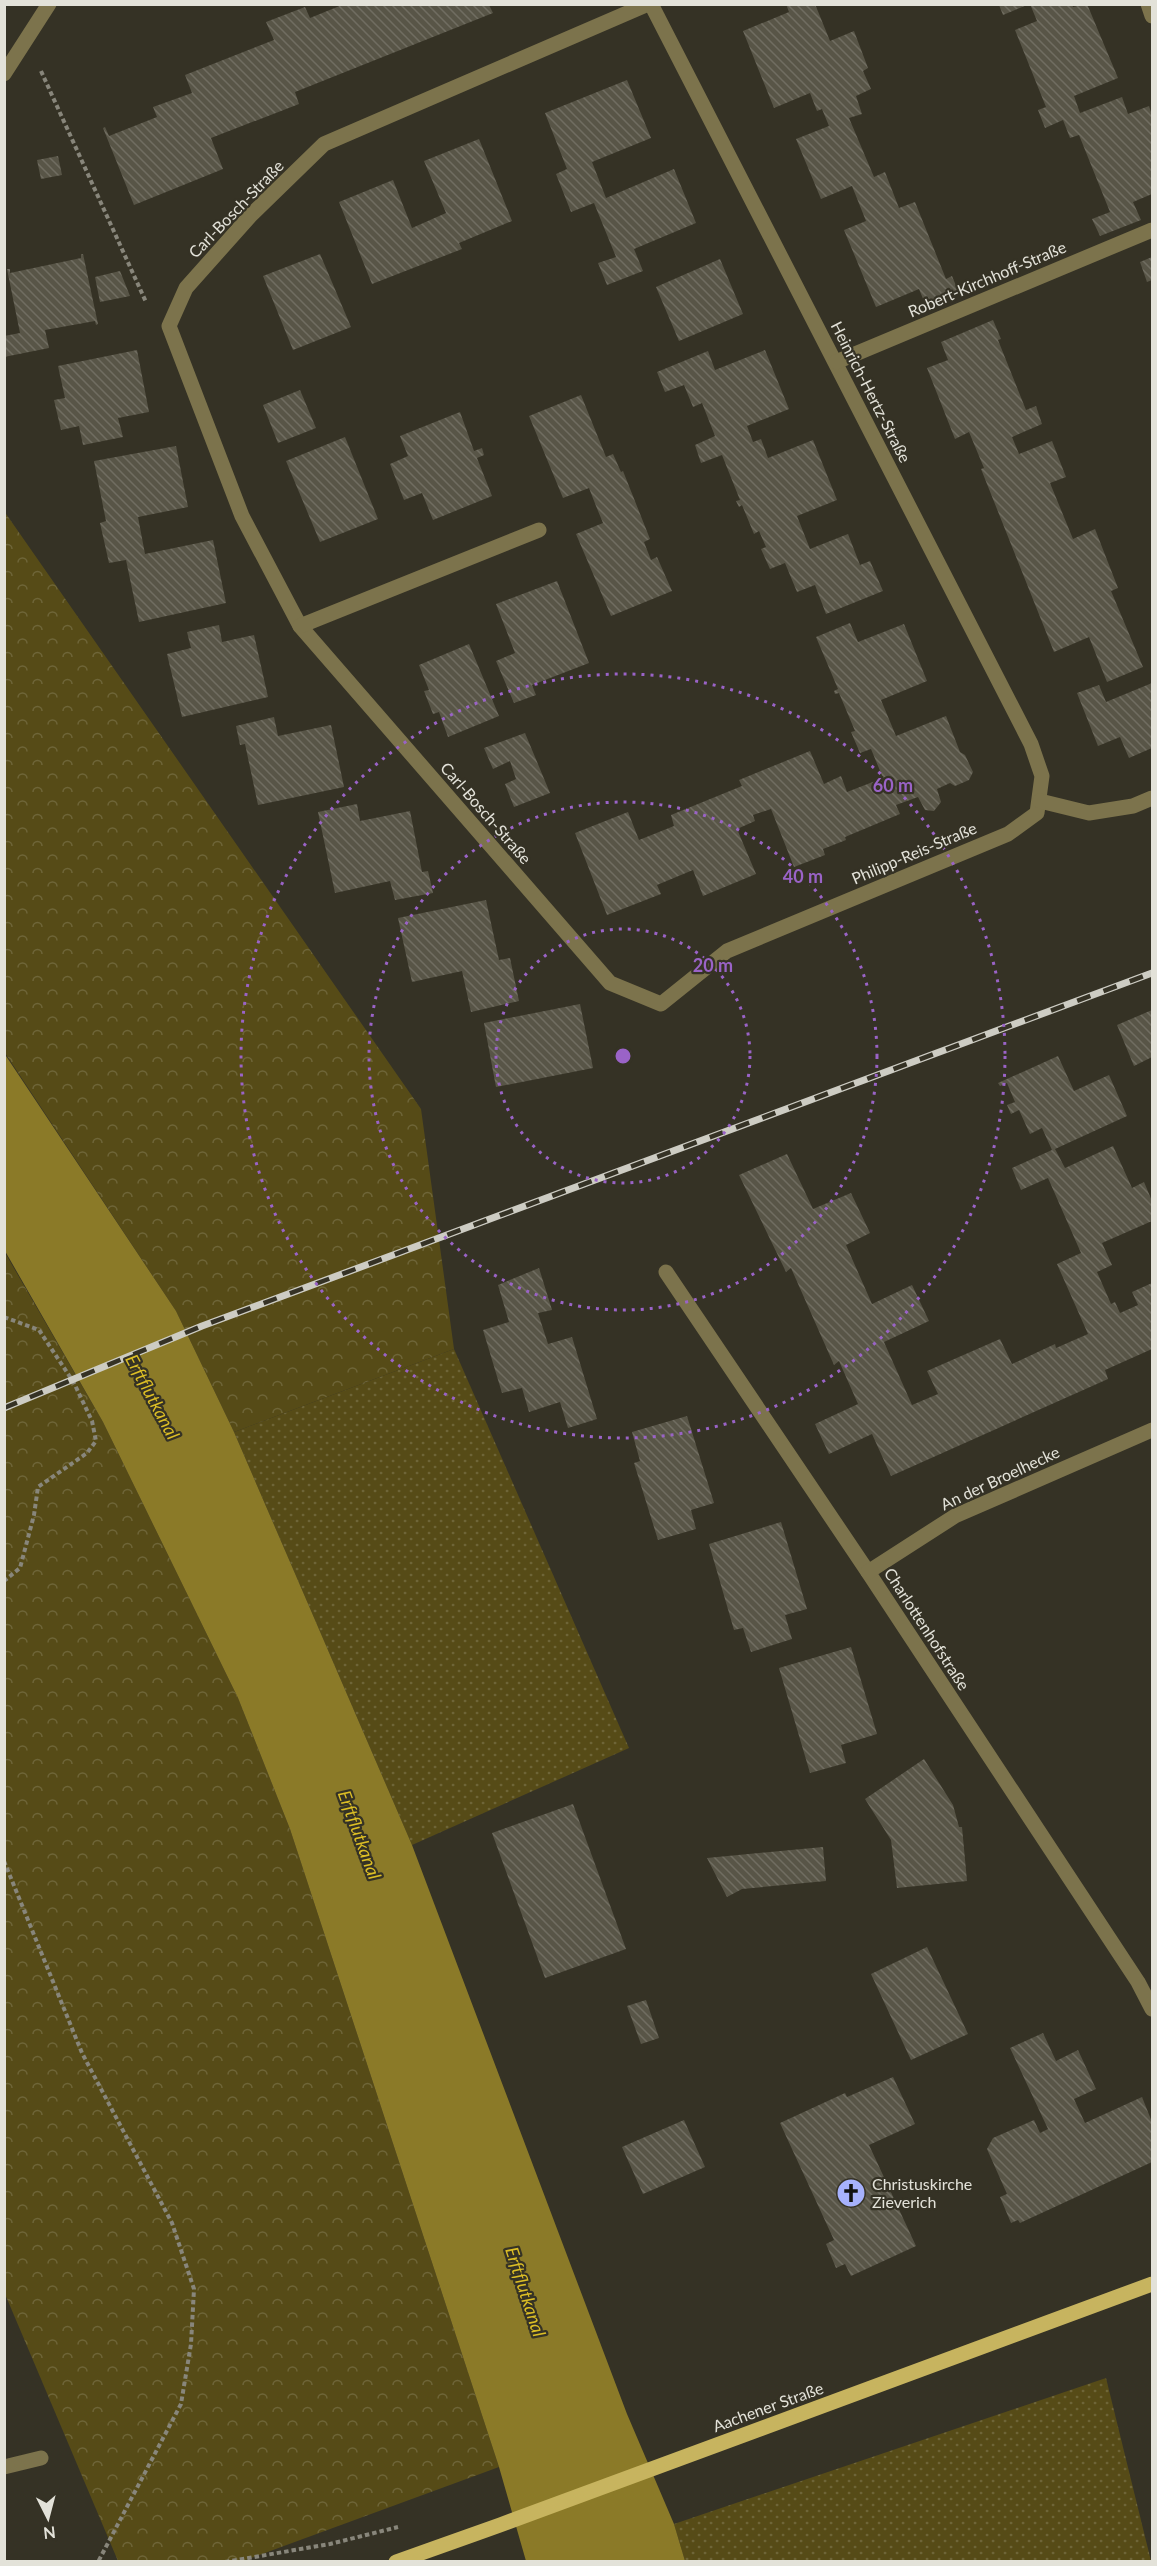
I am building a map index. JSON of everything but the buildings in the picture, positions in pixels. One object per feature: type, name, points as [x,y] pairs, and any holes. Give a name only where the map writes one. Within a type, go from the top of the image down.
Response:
[{"type":"main road","name":"Aachener Straße","points":[[396,2562],[1152,2284]]},
{"type":"street","points":[[4,74],[49,4]]},
{"type":"street","name":"Carl-Bosch-Straße","points":[[649,4],[324,144],[251,215],[186,288],[170,326],[242,516],[300,626],[610,983],[661,1004]]},
{"type":"street","name":"Heinrich-Hertz-Straße","points":[[649,4],[836,362],[1031,744],[1042,776],[1040,801]]},
{"type":"street","points":[[1148,4],[1152,16]]},
{"type":"street","name":"Robert-Kirchhoff-Straße","points":[[836,362],[1152,230]]},
{"type":"street","points":[[300,626],[539,530]]},
{"type":"street","points":[[1040,801],[1089,813],[1133,806],[1152,798]]},
{"type":"street","name":"Philipp-Reis-Straße","points":[[661,1004],[727,951],[1008,834],[1037,813],[1040,801]]},
{"type":"street","name":"Charlottenhofstraße","points":[[666,1272],[868,1572],[1138,1982],[1152,2009]]},
{"type":"street","name":"An der Broelhecke","points":[[868,1572],[955,1516],[1152,1430]]},
{"type":"street","points":[[4,2467],[41,2458]]},
{"type":"path","points":[[26,38],[145,300],[170,326]]},
{"type":"path","points":[[4,1317],[39,1330],[74,1383],[92,1421],[96,1441],[87,1453],[38,1488],[34,1515],[20,1568],[4,1581]]},
{"type":"path","points":[[4,1861],[82,2053],[172,2223],[194,2289],[191,2344],[181,2404],[98,2562]]},
{"type":"path","points":[[225,2562],[330,2544],[405,2525]]},
{"type":"green space","points":[[4,511],[421,1109],[454,1349],[234,1432],[176,1311],[5,1053]]},
{"type":"green space","points":[[4,1251],[103,1422],[238,1698],[290,1829],[499,2467],[243,2561],[118,2561],[5,2294]]},
{"type":"green space","points":[[454,1349],[629,1748],[412,1845],[234,1432]]},
{"type":"green space","points":[[1106,2378],[1151,2561],[685,2561],[674,2524]]},
{"type":"water","name":"Erftflutkanal","points":[[4,1053],[176,1311],[234,1432],[412,1845],[627,2414],[674,2524],[685,2561],[526,2561],[499,2467],[290,1829],[238,1698],[103,1422],[5,1251]]},
{"type":"railway","points":[[4,1408],[202,1326],[1152,973]]},
{"type":"place","name":"Christuskirche Zieverich","points":[[851,2193]]}]
